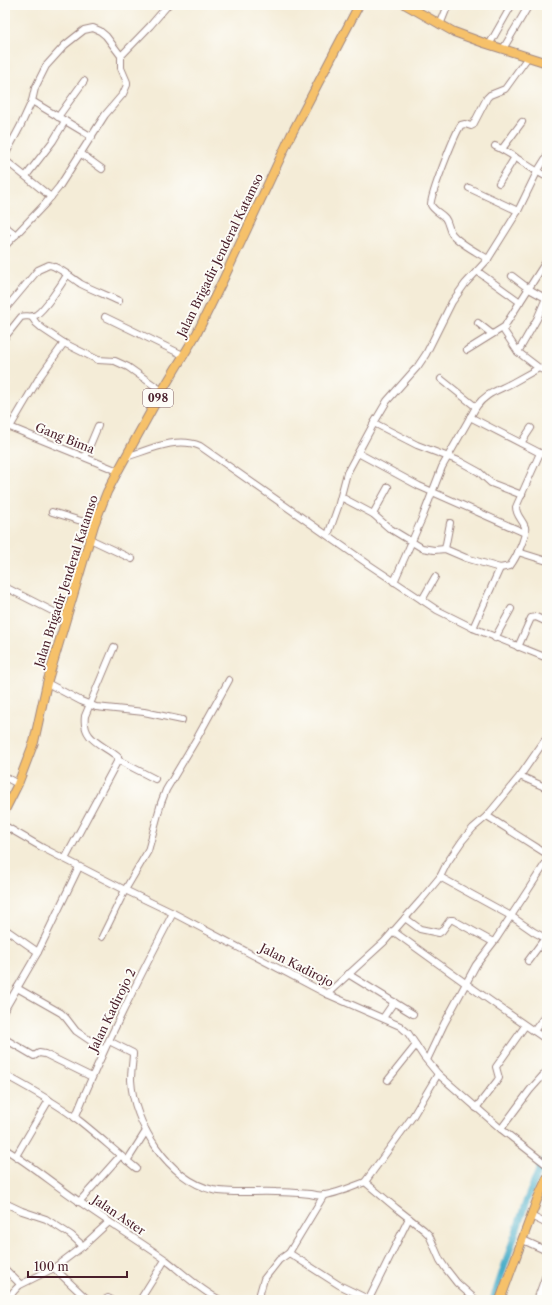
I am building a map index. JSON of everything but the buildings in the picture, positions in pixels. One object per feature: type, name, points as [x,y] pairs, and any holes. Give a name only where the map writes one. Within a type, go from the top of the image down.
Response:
[{"type":"main road","name":"Jalan Brigadir Jenderal Katamso","points":[[5,810],[18,784],[34,742],[47,683],[94,525],[107,492],[162,391],[197,333],[291,135],[359,5]]},
{"type":"main road","points":[[406,5],[440,25],[460,34],[547,63]]},
{"type":"main road","points":[[500,1300],[531,1216],[547,1178]]},
{"type":"street","points":[[121,56],[168,5]]},
{"type":"street","points":[[440,25],[448,5]]},
{"type":"street","points":[[503,49],[529,5]]},
{"type":"street","points":[[490,45],[510,8]]},
{"type":"street","points":[[5,155],[32,101],[35,88],[46,66],[65,45],[86,29],[93,28],[100,31],[121,56],[121,68],[127,85],[123,94],[105,115],[92,137],[51,197],[5,246]]},
{"type":"street","points":[[488,259],[453,235],[446,218],[435,210],[431,201],[456,132],[461,125],[473,125],[487,98],[490,95],[505,89],[528,56]]},
{"type":"street","points":[[58,117],[84,81]]},
{"type":"street","points":[[32,101],[92,137]]},
{"type":"street","points":[[26,176],[54,141],[65,121]]},
{"type":"street","points":[[502,149],[522,122]]},
{"type":"street","points":[[494,146],[502,149],[547,177]]},
{"type":"street","points":[[80,153],[102,169]]},
{"type":"street","points":[[328,535],[341,497],[347,473],[374,423],[387,401],[418,366],[426,354],[452,302],[465,284],[488,259],[518,211],[537,172],[547,156]]},
{"type":"street","points":[[499,183],[515,157]]},
{"type":"street","points":[[5,160],[51,197]]},
{"type":"street","points":[[469,188],[518,211]]},
{"type":"street","points":[[5,226],[16,235]]},
{"type":"street","points":[[467,350],[504,327],[547,260]]},
{"type":"street","points":[[7,307],[38,270],[49,265],[52,265],[91,289],[119,300]]},
{"type":"street","points":[[477,271],[520,302]]},
{"type":"street","points":[[5,337],[21,317],[32,317],[37,314],[57,290],[67,275]]},
{"type":"street","points":[[512,276],[529,289],[546,299],[537,319],[518,352]]},
{"type":"street","points":[[32,317],[43,330],[64,343],[98,360],[115,361],[128,367],[162,391]]},
{"type":"street","points":[[105,317],[183,355]]},
{"type":"street","points":[[478,323],[492,334]]},
{"type":"street","points":[[504,327],[504,332],[518,352],[539,368],[547,372]]},
{"type":"street","points":[[8,426],[64,343]]},
{"type":"street","points":[[394,582],[442,468],[476,407],[489,393],[511,384],[539,368]]},
{"type":"street","points":[[441,379],[476,407]]},
{"type":"street","points":[[341,497],[373,514],[389,528],[411,543],[422,548],[430,550],[445,549],[466,558],[500,568],[510,566],[518,552],[525,533],[524,526],[516,510],[540,453],[470,417]]},
{"type":"street","points":[[374,423],[417,445],[448,457],[479,472],[492,483],[522,495]]},
{"type":"street","name":"Gang Bima","points":[[8,426],[118,471]]},
{"type":"street","points":[[85,457],[98,426]]},
{"type":"street","points":[[521,444],[530,428]]},
{"type":"street","points":[[126,457],[177,442],[194,443],[207,450],[394,582],[422,600],[457,621],[495,638],[547,658]]},
{"type":"street","points":[[358,453],[419,486],[525,533]]},
{"type":"street","points":[[373,514],[388,487]]},
{"type":"street","points":[[52,512],[94,525]]},
{"type":"street","points":[[445,549],[450,523]]},
{"type":"street","points":[[90,539],[132,559]]},
{"type":"street","points":[[518,552],[547,561]]},
{"type":"street","points":[[473,628],[500,568]]},
{"type":"street","points":[[422,600],[435,577]]},
{"type":"street","points":[[5,587],[66,618]]},
{"type":"street","points":[[495,638],[510,610]]},
{"type":"street","points":[[518,647],[531,618],[536,617],[547,622]]},
{"type":"street","points":[[114,647],[85,716],[85,728],[90,737],[118,757],[118,760],[155,779]]},
{"type":"street","points":[[102,937],[125,890],[148,851],[166,790],[229,680]]},
{"type":"street","points":[[47,683],[96,707],[144,712],[182,720]]},
{"type":"street","points":[[327,994],[380,946],[394,931],[440,877],[447,863],[462,841],[473,828],[487,816],[520,776],[547,737]]},
{"type":"street","points":[[65,859],[118,760]]},
{"type":"street","points":[[520,776],[547,788]]},
{"type":"street","points":[[5,777],[18,784]]},
{"type":"street","points":[[487,816],[547,854]]},
{"type":"street","name":"Jalan Kadirojo","points":[[5,826],[79,867],[174,914],[327,994],[405,1029],[438,1074],[501,1129],[545,1163]]},
{"type":"street","points":[[427,1060],[444,1024],[476,965],[494,942],[547,861]]},
{"type":"street","points":[[5,1009],[38,952],[79,867]]},
{"type":"street","points":[[440,877],[511,916],[546,938],[528,960]]},
{"type":"street","name":"Jalan Kadirojo 2","points":[[75,1118],[104,1050],[174,914]]},
{"type":"street","points":[[405,918],[420,929],[439,933],[448,921],[451,920],[494,942]]},
{"type":"street","points":[[5,929],[38,952]]},
{"type":"street","points":[[394,931],[465,984],[547,1040]]},
{"type":"street","points":[[348,974],[413,1014]]},
{"type":"street","points":[[17,988],[61,1013],[76,1031],[104,1050]]},
{"type":"street","points":[[383,1018],[394,1002]]},
{"type":"street","points":[[534,1031],[547,1013]]},
{"type":"street","points":[[476,1108],[498,1081],[499,1078],[496,1066],[525,1026]]},
{"type":"street","points":[[5,1039],[34,1056],[39,1053],[45,1054],[92,1077]]},
{"type":"street","points":[[109,1041],[134,1053],[131,1080],[135,1104],[146,1131],[163,1156],[188,1180],[200,1186],[225,1192],[277,1192],[324,1195],[365,1182],[413,1116],[438,1074]]},
{"type":"street","points":[[388,1080],[416,1045]]},
{"type":"street","points":[[501,1129],[530,1090],[547,1071]]},
{"type":"street","points":[[5,1075],[49,1100],[75,1118],[136,1168]]},
{"type":"street","points":[[16,1156],[49,1100]]},
{"type":"street","points":[[127,1161],[146,1131]]},
{"type":"street","name":"Jalan Aster","points":[[5,1149],[79,1202],[165,1260],[201,1289],[220,1300]]},
{"type":"street","points":[[79,1202],[120,1156]]},
{"type":"street","points":[[365,1182],[426,1232],[446,1269],[476,1300]]},
{"type":"street","points":[[259,1299],[264,1279],[279,1260],[289,1253],[324,1195]]},
{"type":"street","points":[[5,1202],[22,1211],[46,1219],[71,1235],[84,1246]]},
{"type":"street","points":[[531,1216],[547,1224]]},
{"type":"street","points":[[289,1253],[339,1285],[369,1300],[409,1218]]},
{"type":"street","points":[[12,1300],[12,1292],[20,1285],[54,1268],[84,1246],[109,1222]]},
{"type":"street","points":[[522,1240],[547,1251]]},
{"type":"street","points":[[140,1300],[165,1260]]},
{"type":"street","points":[[54,1268],[88,1300]]},
{"type":"street","points":[[5,1269],[20,1285]]},
{"type":"street","points":[[537,1300],[547,1272]]},
{"type":"street","points":[[104,1300],[108,1298],[112,1300]]},
{"type":"waterway","points":[[493,1300],[527,1199],[540,1168],[547,1158]]}]
